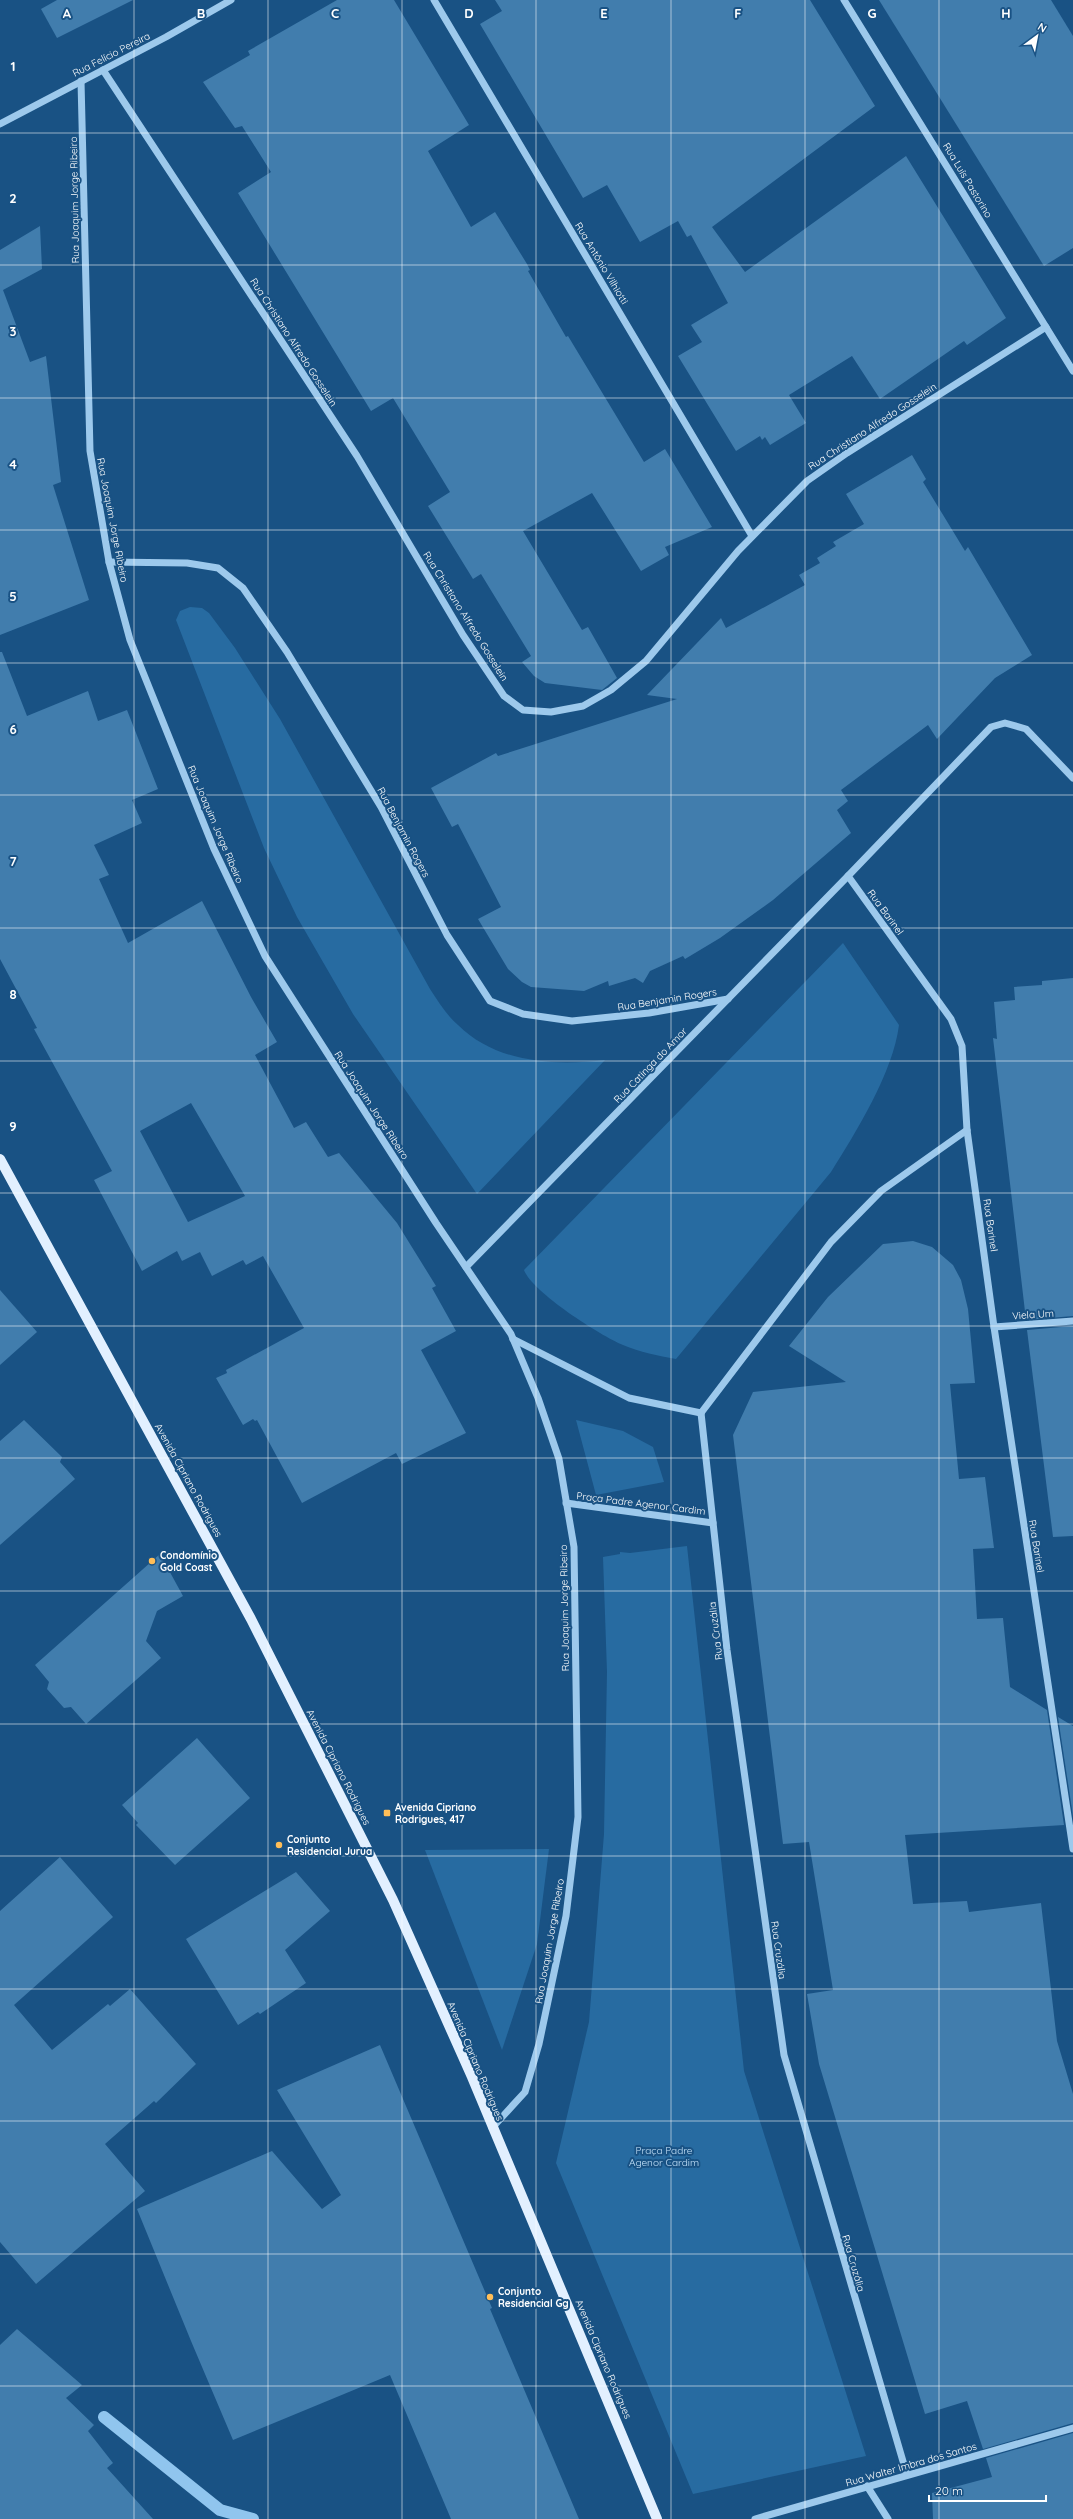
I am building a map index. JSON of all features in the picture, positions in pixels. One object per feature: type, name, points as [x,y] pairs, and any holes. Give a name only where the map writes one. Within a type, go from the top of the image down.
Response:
[{"type":"main road","name":"Avenida Cipriano Rodrigues","points":[[0,1159],[252,1619],[393,1900],[492,2128],[657,2519]]},
{"type":"street","name":"Rua Felício Pereira","points":[[0,124],[231,0]]},
{"type":"street","name":"Rua Antônio Vilhiotti","points":[[434,0],[752,536]]},
{"type":"street","name":"Rua Luís Pastorino","points":[[844,0],[1073,371]]},
{"type":"street","name":"Rua Christiano Alfredo Gosselein","points":[[103,70],[357,456],[463,634],[504,696],[523,710],[551,712],[583,706],[611,690],[646,661],[752,536],[807,480],[1046,327]]},
{"type":"street","name":"Rua Joaquim Jorge Ribeiro","points":[[81,81],[90,452],[110,562],[130,640],[214,848],[265,956],[466,1268],[513,1338],[538,1398],[559,1459],[574,1547],[578,1817],[566,1916],[539,2044],[525,2092],[492,2128]]},
{"type":"street","name":"Rua Benjamin Rogers","points":[[110,562],[187,563],[218,568],[243,588],[286,652],[381,807],[447,935],[490,1001],[523,1014],[572,1021],[649,1013],[728,1000]]},
{"type":"street","points":[[848,876],[991,728],[1005,723],[1026,729],[1073,778]]},
{"type":"street","name":"Rua Catinga do Amor","points":[[466,1268],[848,876]]},
{"type":"street","name":"Rua Barinel","points":[[848,876],[951,1019],[962,1046],[967,1130],[994,1327],[1073,1849]]},
{"type":"street","points":[[513,1338],[629,1398],[702,1413],[831,1242],[881,1191],[967,1130]]},
{"type":"street","name":"Viela Um","points":[[994,1327],[1073,1321]]},
{"type":"street","name":"Rua Cruzália","points":[[702,1413],[728,1658],[784,2055],[907,2475]]},
{"type":"street","name":"Praça Padre Agenor Cardim","points":[[566,1503],[713,1523]]},
{"type":"street","name":"Rua Walter Imbra dos Santos","points":[[755,2519],[1073,2428]]},
{"type":"street","points":[[868,2486],[888,2519]]},
{"type":"green space","points":[[190,607],[202,608],[209,613],[235,648],[280,719],[430,989],[450,1017],[473,1038],[508,1054],[547,1062],[586,1062],[605,1060],[477,1194],[353,1014],[297,917],[264,848],[176,620],[180,611]]},
{"type":"green space","points":[[843,943],[899,1025],[889,1063],[872,1102],[831,1172],[676,1359],[649,1354],[623,1345],[599,1333],[553,1301],[540,1290],[524,1270]]},
{"type":"green space","points":[[576,1420],[623,1431],[653,1447],[664,1482],[596,1495]]},
{"type":"green space","name":"Praça Padre Agenor Cardim","points":[[687,1546],[744,2071],[866,2456],[693,2494],[556,2163],[589,2022],[604,1834],[607,1672],[603,1557],[620,1554],[620,1552],[630,1553]]},
{"type":"green space","points":[[549,1849],[537,1944],[502,2050],[425,1850]]},
{"type":"building","points":[[57,0],[133,0],[57,38],[41,9]]},
{"type":"building","points":[[337,0],[394,0],[469,125],[428,151],[471,227],[495,212],[527,264],[530,270],[528,271],[566,337],[568,336],[644,462],[665,449],[712,527],[665,547],[669,555],[641,571],[592,493],[523,531],[582,630],[588,627],[617,678],[602,690],[545,683],[534,676],[522,662],[531,656],[481,574],[473,579],[428,506],[450,492],[393,398],[371,411],[238,193],[271,172],[242,126],[235,128],[203,82],[250,55],[248,51]]},
{"type":"building","points":[[495,0],[810,0],[875,106],[712,227],[745,272],[906,156],[1006,318],[967,345],[964,341],[880,399],[852,356],[789,395],[806,423],[770,445],[765,437],[762,440],[760,436],[736,451],[678,356],[702,342],[691,325],[728,303],[691,235],[687,237],[678,221],[640,242],[607,185],[583,198],[480,24],[502,11]]},
{"type":"building","points":[[879,0],[1051,0],[1073,36],[1073,248],[1044,266]]},
{"type":"building","points":[[40,226],[42,269],[3,290],[30,362],[46,356],[61,482],[53,485],[89,600],[0,635],[0,250]]},
{"type":"building","points":[[912,455],[926,479],[923,482],[965,551],[968,547],[1032,655],[995,678],[937,739],[928,725],[841,790],[848,801],[837,810],[851,833],[773,900],[720,938],[685,959],[683,956],[650,971],[643,983],[635,978],[609,986],[608,981],[584,991],[531,987],[522,982],[508,969],[478,919],[501,907],[458,824],[452,827],[431,788],[496,753],[498,756],[677,699],[647,695],[721,618],[726,628],[805,585],[799,575],[820,563],[817,558],[836,546],[833,542],[864,524],[846,494]]},
{"type":"building","points":[[0,652],[2,652],[27,716],[88,691],[98,721],[127,710],[158,789],[132,800],[142,823],[94,845],[109,875],[99,879],[128,943],[202,901],[251,997],[277,1042],[255,1055],[294,1128],[306,1122],[328,1157],[339,1153],[397,1223],[436,1286],[432,1288],[456,1331],[421,1350],[466,1433],[402,1464],[396,1453],[302,1503],[257,1420],[255,1421],[253,1419],[243,1425],[216,1378],[227,1373],[226,1370],[304,1328],[263,1256],[246,1265],[243,1260],[212,1276],[200,1252],[182,1261],[177,1251],[142,1271],[94,1180],[112,1171],[34,1029],[37,1028],[0,959]],"holes":[[[191,1103],[245,1196],[188,1222],[140,1131]]]},
{"type":"building","points":[[1073,978],[1073,1316],[1026,1320],[993,1038],[997,1039],[994,1002],[1015,1000],[1014,987],[1042,985],[1042,981]]},
{"type":"building","points":[[913,1241],[932,1247],[953,1265],[961,1280],[968,1309],[975,1383],[950,1384],[959,1479],[985,1477],[994,1548],[973,1549],[977,1619],[1003,1618],[1010,1687],[1047,1710],[1064,1825],[905,1835],[913,1904],[967,1901],[969,1912],[1041,1903],[1057,2041],[1073,2094],[1073,2423],[983,2449],[967,2401],[925,2414],[819,2064],[807,1994],[833,1990],[809,1842],[783,1844],[733,1435],[753,1392],[846,1382],[789,1346],[828,1297],[883,1244]]},
{"type":"building","points":[[0,1290],[37,1332],[0,1365]]},
{"type":"building","points":[[1073,1326],[1073,1536],[1053,1537],[1027,1330]]},
{"type":"building","points":[[24,1420],[62,1457],[60,1462],[75,1479],[0,1545],[0,1441]]},
{"type":"building","points":[[160,1554],[183,1596],[157,1611],[146,1641],[161,1658],[86,1724],[71,1707],[64,1708],[47,1689],[49,1682],[35,1665]]},
{"type":"building","points":[[1058,1717],[1073,1726],[1073,1816]]},
{"type":"building","points":[[197,1738],[250,1798],[175,1865],[136,1825],[138,1823],[122,1805]]},
{"type":"building","points":[[60,1857],[113,1917],[14,2005],[52,2050],[108,2004],[110,2006],[130,1989],[196,2064],[156,2103],[154,2101],[105,2144],[145,2191],[36,2284],[0,2242],[0,1911]]},
{"type":"building","points":[[296,1872],[330,1911],[285,1950],[306,1983],[260,2014],[258,2012],[238,2025],[186,1939]]},
{"type":"building","points":[[380,2045],[492,2308],[490,2309],[579,2519],[451,2519],[390,2375],[233,2440],[191,2341],[137,2209],[272,2151],[322,2209],[341,2195],[277,2090]]},
{"type":"building","points":[[17,2329],[82,2385],[66,2398],[94,2425],[88,2431],[113,2463],[107,2468],[153,2519],[0,2519],[0,2345]]},
{"type":"building","points":[[1073,2433],[1073,2519],[933,2519],[932,2493],[992,2477],[986,2458]]},
{"type":"waterway","points":[[104,2417],[220,2510],[253,2519]]},
{"type":"place","name":"Condomínio Gold Coast","points":[[152,1561]]},
{"type":"place","name":"Avenida Cipriano Rodrigues, 417","points":[[387,1813]]},
{"type":"place","name":"Conjunto Residencial Jurua","points":[[279,1845]]},
{"type":"place","name":"Conjunto Residencial Gg","points":[[490,2297]]}]
